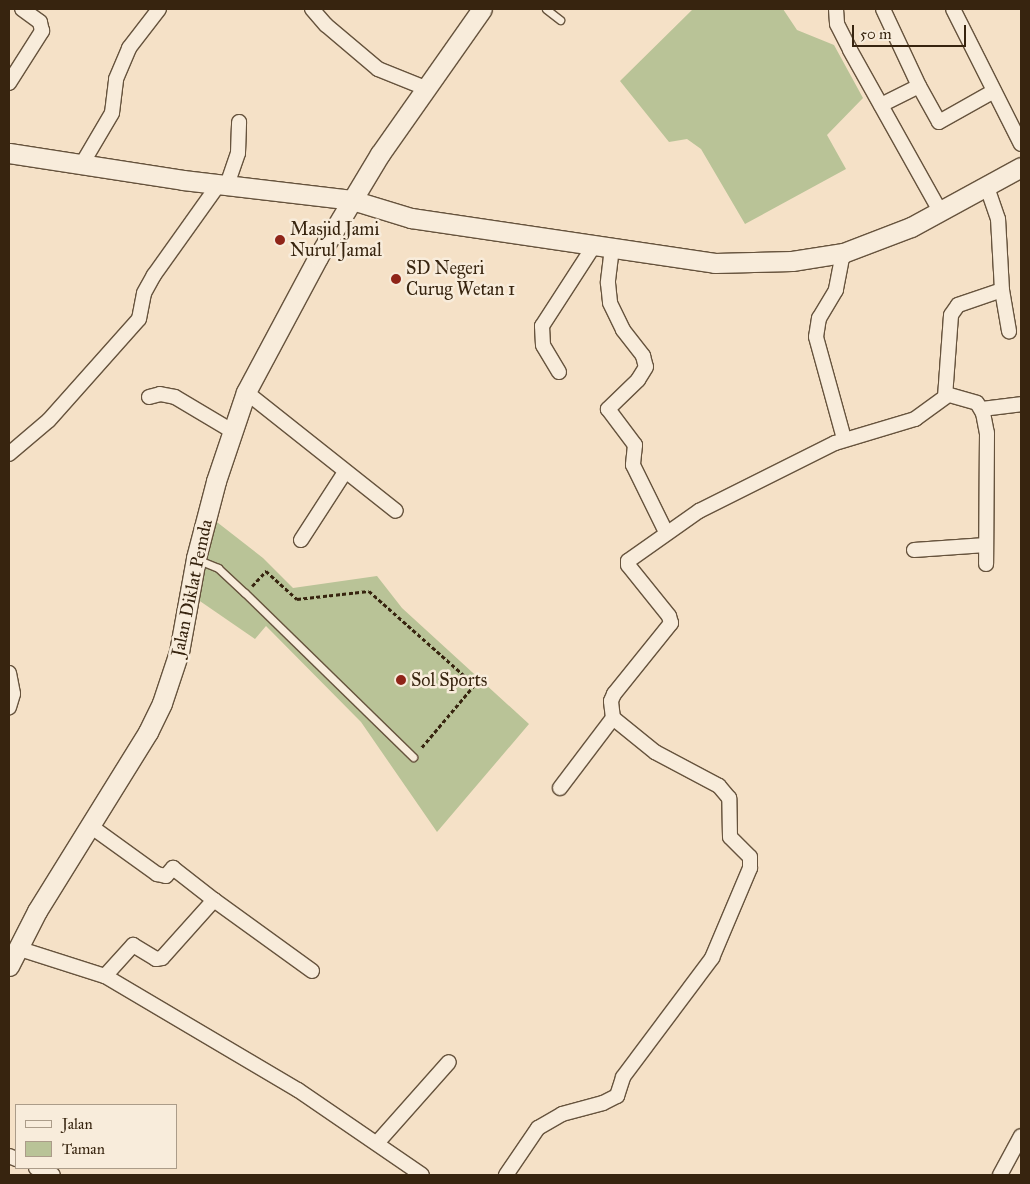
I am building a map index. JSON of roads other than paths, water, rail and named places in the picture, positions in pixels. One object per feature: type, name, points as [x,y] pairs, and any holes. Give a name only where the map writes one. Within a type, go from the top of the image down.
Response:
[{"type":"street","points":[[82,164],[112,113],[116,79],[129,48],[159,9]]},
{"type":"street","points":[[312,9],[326,25],[378,69],[425,88]]},
{"type":"street","name":"Jalan Diklat Pemda","points":[[9,966],[17,948],[89,825],[148,732],[169,684],[196,558],[232,431],[246,392],[352,200],[425,88],[482,9]]},
{"type":"street","points":[[836,9],[837,24],[940,211]]},
{"type":"street","points":[[882,9],[919,86],[939,122],[994,91]]},
{"type":"street","points":[[953,9],[1021,144]]},
{"type":"street","points":[[9,83],[42,31],[43,26],[31,11]]},
{"type":"street","points":[[881,104],[919,86]]},
{"type":"street","points":[[9,454],[49,420],[139,319],[144,293],[154,275],[223,185],[238,153],[239,122]]},
{"type":"street","points":[[9,152],[223,185],[352,200],[411,218],[715,263],[792,261],[843,253],[881,241],[1021,167]]},
{"type":"street","points":[[986,185],[998,219],[1002,290],[1009,331]]},
{"type":"street","points":[[559,372],[543,345],[542,326],[603,246]]},
{"type":"street","points":[[603,246],[610,302],[623,330],[643,356],[646,367],[638,380],[608,409],[634,445],[634,466],[666,532]]},
{"type":"street","points":[[843,253],[836,290],[819,318],[816,337],[844,439]]},
{"type":"street","points":[[506,1175],[538,1128],[562,1114],[603,1103],[617,1096],[623,1077],[712,958],[746,881],[750,857],[730,837],[730,798],[719,786],[655,752],[613,718],[611,702],[614,694],[671,623],[669,616],[628,565],[630,556],[699,511],[844,439],[915,419],[946,394],[950,315],[958,305],[1002,290]]},
{"type":"street","points":[[246,392],[396,512]]},
{"type":"street","points":[[150,397],[160,394],[175,397],[232,431]]},
{"type":"street","points":[[946,394],[977,403],[982,409],[987,433],[986,564]]},
{"type":"street","points":[[982,409],[1021,404]]},
{"type":"street","points":[[302,540],[345,472]]},
{"type":"street","points":[[914,550],[986,545]]},
{"type":"street","points":[[9,673],[13,694],[9,707]]},
{"type":"street","points":[[560,788],[613,718]]},
{"type":"street","points":[[89,825],[157,874],[166,876],[173,868],[312,972]]},
{"type":"street","points":[[105,976],[133,945],[156,959],[162,958],[214,900]]},
{"type":"street","points":[[17,948],[105,976],[298,1090],[422,1175]]},
{"type":"street","points":[[378,1144],[449,1062]]},
{"type":"street","points":[[1000,1175],[1021,1136]]},
{"type":"street","points":[[38,1169],[53,1175]]},
{"type":"lane","points":[[546,9],[560,20]]},
{"type":"lane","points":[[196,558],[218,568],[413,757]]},
{"type":"place","name":"Masjid Jami Nurul Jamal","points":[[280,240]]},
{"type":"place","name":"SD Negeri Curug Wetan 1","points":[[396,279]]},
{"type":"place","name":"Sol Sports","points":[[401,680]]}]
